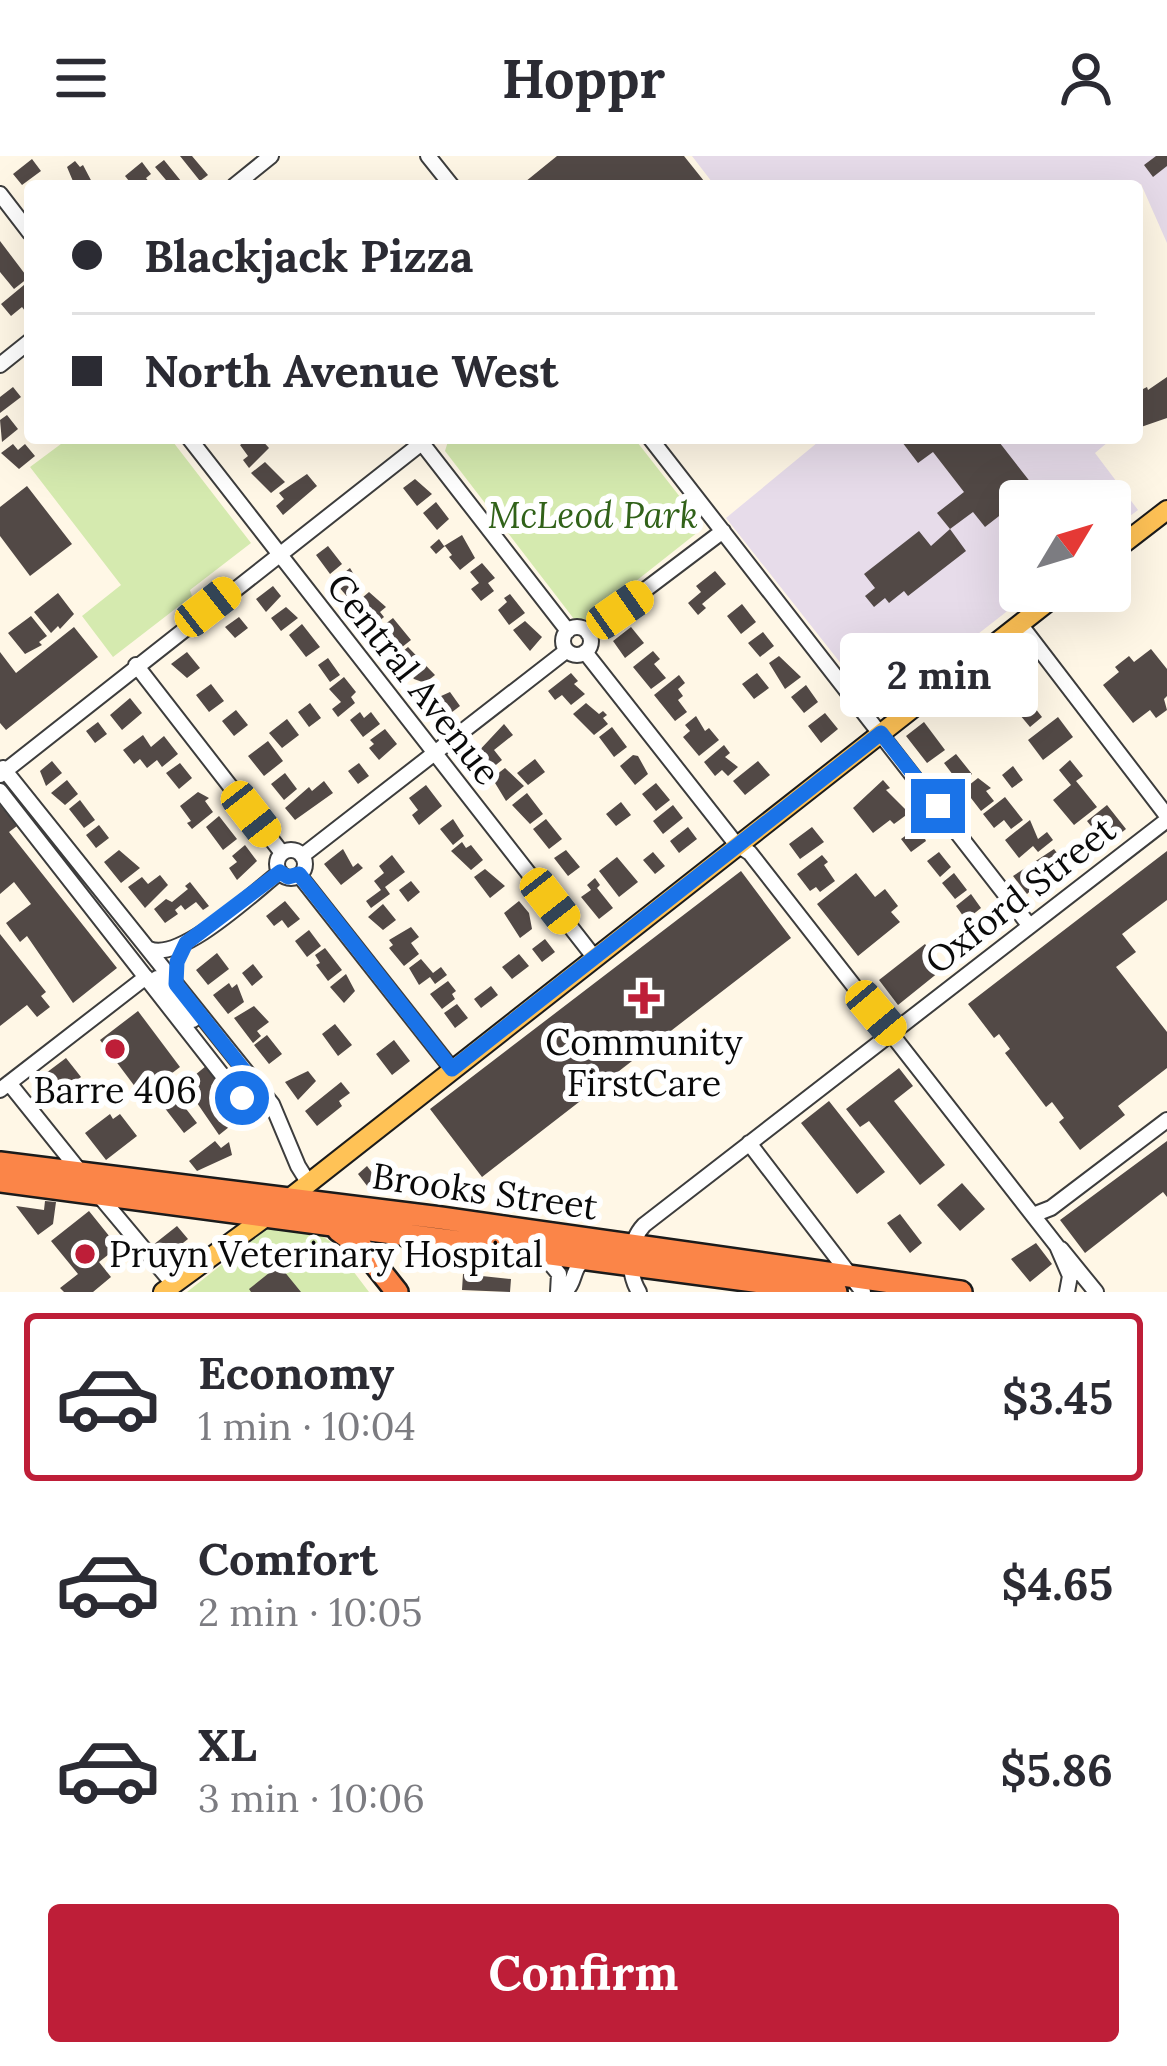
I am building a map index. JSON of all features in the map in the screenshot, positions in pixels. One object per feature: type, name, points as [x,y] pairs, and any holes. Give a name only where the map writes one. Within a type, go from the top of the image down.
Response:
[{"type":"highway","name":"Brooks Street","points":[[0,1163],[288,1198],[396,1240],[587,1259],[632,1255],[680,1272],[961,1292]]},
{"type":"highway","name":"Brooks Street","points":[[0,1181],[267,1216],[330,1215],[850,1287]]},
{"type":"highway","points":[[308,1182],[330,1215],[398,1292]]},
{"type":"highway","points":[[396,1240],[387,1263],[398,1292]]},
{"type":"highway","points":[[657,1292],[662,1282],[680,1272]]},
{"type":"main road","points":[[1131,539],[1165,516]]},
{"type":"main road","points":[[168,1289],[267,1216],[446,1061],[594,957],[1035,612]]},
{"type":"street","points":[[242,180],[272,156]]},
{"type":"street","points":[[428,156],[447,180]]},
{"type":"street","points":[[0,194],[24,225]]},
{"type":"street","points":[[0,364],[24,346]]},
{"type":"street","name":"Central Avenue","points":[[193,444],[594,957]]},
{"type":"street","points":[[308,1182],[278,1115],[261,1092],[2,770],[418,444]]},
{"type":"street","points":[[426,444],[568,631]]},
{"type":"street","points":[[655,444],[1029,925]]},
{"type":"street","points":[[588,634],[723,532]]},
{"type":"street","points":[[1020,624],[1167,818]]},
{"type":"street","points":[[580,628],[588,634],[591,642],[585,652],[574,655],[566,650],[563,641],[568,631],[580,628]]},
{"type":"street","points":[[302,856],[566,650]]},
{"type":"street","points":[[585,652],[736,844],[750,853],[1057,1246],[1070,1276],[1066,1292]]},
{"type":"street","points":[[136,665],[282,853]]},
{"type":"street","points":[[0,791],[237,1094],[246,1100],[261,1092]]},
{"type":"street","name":"Oxford Street","points":[[632,1255],[640,1229],[1167,818]]},
{"type":"street","points":[[293,850],[302,856],[299,874],[288,877],[280,872],[277,863],[282,853],[293,850]]},
{"type":"street","points":[[149,949],[164,952],[186,943],[280,872]]},
{"type":"street","points":[[299,874],[446,1061]]},
{"type":"street","points":[[176,984],[177,962],[186,943]]},
{"type":"street","points":[[82,1174],[4,1087],[146,976],[158,978],[193,1019],[216,1035]]},
{"type":"street","points":[[1033,1215],[1051,1208],[1167,1120]]},
{"type":"street","points":[[749,1143],[850,1287]]},
{"type":"street","points":[[97,1193],[168,1289]]},
{"type":"street","points":[[1057,1246],[1070,1255],[1096,1292]]},
{"type":"street","points":[[540,1254],[559,1274],[561,1292]]},
{"type":"street","points":[[632,1255],[638,1292]]},
{"type":"street","points":[[561,1292],[587,1259]]},
{"type":"shaded area","points":[[692,156],[1167,156],[1167,243],[1143,180],[710,180]]},
{"type":"shaded area","points":[[816,444],[1106,444],[1095,453],[1115,480],[999,480],[999,612],[1006,612],[892,701],[872,703],[726,518]]},
{"type":"green space","points":[[61,444],[175,444],[251,543],[113,657],[82,616],[121,585],[30,467]]},
{"type":"green space","name":"McLeod Park","points":[[447,444],[639,444],[698,520],[698,532],[588,619],[574,619],[445,451]]},
{"type":"green space","points":[[269,1227],[316,1232],[331,1242],[369,1292],[187,1292]]},
{"type":"building","points":[[180,156],[192,156],[208,175],[199,180]]},
{"type":"building","points":[[557,156],[684,156],[703,180],[527,180]]},
{"type":"building","points":[[1156,156],[1167,156],[1167,166],[1153,177],[1144,165]]},
{"type":"building","points":[[32,159],[41,171],[22,185],[13,174]]},
{"type":"building","points":[[164,160],[180,180],[166,180],[155,167]]},
{"type":"building","points":[[75,161],[83,165],[91,180],[72,180],[67,167]]},
{"type":"building","points":[[142,162],[151,174],[148,180],[125,176]]},
{"type":"building","points":[[0,241],[24,273],[24,281],[14,289],[0,272]]},
{"type":"building","points":[[24,285],[24,310],[11,316],[1,304]]},
{"type":"building","points":[[1167,377],[1167,418],[1143,426],[1143,389]]},
{"type":"building","points":[[13,387],[21,397],[0,413],[0,397]]},
{"type":"building","points":[[7,415],[18,429],[2,442],[0,420]]},
{"type":"building","points":[[13,444],[18,450],[25,444],[35,456],[19,469],[1,453]]},
{"type":"building","points":[[265,444],[269,448],[249,468],[240,445]]},
{"type":"building","points":[[904,444],[1001,444],[1029,480],[999,480],[999,516],[985,527],[973,512],[950,529],[937,513],[964,492],[933,452],[918,463]]},
{"type":"building","points":[[265,462],[285,482],[271,493],[251,473]]},
{"type":"building","points":[[307,474],[317,486],[283,515],[276,506],[284,499],[279,493]]},
{"type":"building","points":[[415,479],[432,494],[417,506],[403,488]]},
{"type":"building","points":[[27,486],[72,544],[30,576],[0,536],[0,507]]},
{"type":"building","points":[[436,502],[449,519],[437,530],[423,513]]},
{"type":"building","points":[[950,529],[966,551],[908,596],[904,591],[874,607],[865,596],[875,588],[864,574],[919,531],[931,546]]},
{"type":"building","points":[[462,535],[475,558],[460,570],[445,546],[436,554],[430,547],[439,539],[444,546]]},
{"type":"building","points":[[328,546],[342,564],[330,574],[316,555]]},
{"type":"building","points":[[482,563],[495,578],[488,583],[494,591],[481,601],[471,589],[479,583],[470,572]]},
{"type":"building","points":[[350,568],[364,591],[351,601],[338,586],[344,581],[340,576]]},
{"type":"building","points":[[715,571],[726,584],[702,604],[706,608],[698,615],[688,603],[701,592],[696,586]]},
{"type":"building","points":[[273,586],[281,596],[266,612],[256,599]]},
{"type":"building","points":[[369,592],[386,607],[380,612],[384,617],[372,627],[356,603]]},
{"type":"building","points":[[58,593],[74,614],[51,633],[34,612]]},
{"type":"building","points":[[510,594],[525,613],[509,625],[498,610]]},
{"type":"building","points":[[742,604],[756,622],[741,634],[727,616]]},
{"type":"building","points":[[286,607],[298,618],[281,631],[271,618]]},
{"type":"building","points":[[31,616],[47,636],[39,642],[42,645],[25,654],[8,633]]},
{"type":"building","points":[[239,617],[248,628],[235,638],[225,627]]},
{"type":"building","points":[[393,618],[411,640],[392,655],[379,638],[383,635],[379,629]]},
{"type":"building","points":[[525,621],[542,637],[530,651],[513,630]]},
{"type":"building","points":[[302,624],[320,647],[306,657],[289,635]]},
{"type":"building","points":[[74,627],[98,657],[6,730],[0,723],[0,652],[16,673]]},
{"type":"building","points":[[631,627],[644,643],[625,658],[613,641]]},
{"type":"building","points":[[763,632],[774,646],[760,657],[748,643]]},
{"type":"building","points":[[408,647],[435,675],[425,683],[414,679],[396,657]]},
{"type":"building","points":[[1151,649],[1167,669],[1167,710],[1156,718],[1150,710],[1133,723],[1103,685],[1129,656],[1134,662]]},
{"type":"building","points":[[653,651],[660,659],[654,664],[666,678],[651,689],[633,667]]},
{"type":"building","points":[[187,652],[200,668],[187,678],[171,664]]},
{"type":"building","points":[[779,656],[801,677],[785,689],[769,663]]},
{"type":"building","points":[[1018,656],[1028,669],[982,705],[968,687],[995,666]]},
{"type":"building","points":[[328,658],[340,675],[330,682],[318,665]]},
{"type":"building","points":[[571,673],[578,681],[574,684],[585,694],[571,705],[562,695],[555,700],[548,691]]},
{"type":"building","points":[[757,673],[769,688],[754,699],[742,684]]},
{"type":"building","points":[[679,675],[685,683],[678,689],[683,696],[678,700],[687,712],[675,721],[654,695]]},
{"type":"building","points":[[344,677],[356,692],[351,697],[355,703],[338,717],[332,709],[341,702],[329,689]]},
{"type":"building","points":[[211,684],[224,701],[209,712],[196,695]]},
{"type":"building","points":[[806,685],[818,702],[804,713],[791,697]]},
{"type":"building","points":[[450,692],[460,706],[443,719],[430,701]]},
{"type":"building","points":[[130,698],[142,713],[122,730],[110,715]]},
{"type":"building","points":[[1028,699],[1042,717],[1030,727],[1015,709]]},
{"type":"building","points":[[310,703],[321,718],[309,727],[298,712]]},
{"type":"building","points":[[586,703],[607,715],[603,718],[608,724],[594,735],[573,714]]},
{"type":"building","points":[[236,710],[248,725],[234,736],[222,721]]},
{"type":"building","points":[[360,712],[364,718],[371,712],[380,724],[363,737],[350,720]]},
{"type":"building","points":[[825,713],[838,729],[821,743],[808,726]]},
{"type":"building","points":[[696,716],[705,731],[709,728],[719,740],[699,756],[683,737],[690,731],[685,725]]},
{"type":"building","points":[[1058,717],[1073,737],[1043,760],[1028,740]]},
{"type":"building","points":[[287,719],[299,735],[282,748],[269,733]]},
{"type":"building","points":[[98,722],[107,734],[95,743],[86,731]]},
{"type":"building","points":[[924,722],[945,750],[927,763],[906,736]]},
{"type":"building","points":[[504,724],[513,735],[494,750],[502,760],[486,773],[475,755]]},
{"type":"building","points":[[612,727],[627,747],[614,757],[599,737]]},
{"type":"building","points":[[385,729],[397,744],[379,760],[369,748],[374,744],[370,740]]},
{"type":"building","points":[[143,735],[151,747],[164,736],[178,754],[162,767],[157,760],[147,768],[140,759],[134,764],[123,750]]},
{"type":"building","points":[[268,741],[283,761],[264,776],[248,756]]},
{"type":"building","points":[[724,745],[730,753],[725,757],[738,767],[728,776],[722,770],[715,776],[704,762]]},
{"type":"building","points":[[956,754],[972,774],[959,783],[944,763]]},
{"type":"building","points":[[633,755],[648,774],[635,785],[620,766]]},
{"type":"building","points":[[535,759],[545,772],[528,785],[517,773]]},
{"type":"building","points":[[1070,760],[1083,776],[1076,781],[1097,807],[1074,825],[1053,800],[1071,785],[1059,770]]},
{"type":"building","points":[[52,761],[62,773],[46,786],[40,771]]},
{"type":"building","points":[[758,761],[770,775],[745,795],[733,781]]},
{"type":"building","points":[[180,763],[192,778],[179,789],[166,773]]},
{"type":"building","points":[[359,763],[369,776],[358,784],[348,771]]},
{"type":"building","points":[[1013,766],[1023,780],[1012,788],[1002,775]]},
{"type":"building","points":[[505,768],[524,786],[506,801],[492,778]]},
{"type":"building","points":[[285,773],[297,789],[284,800],[271,784]]},
{"type":"building","points":[[978,778],[991,788],[986,791],[994,801],[981,811],[964,789]]},
{"type":"building","points":[[67,780],[78,794],[65,805],[51,793]]},
{"type":"building","points":[[883,780],[890,788],[886,790],[909,813],[873,833],[853,808]]},
{"type":"building","points":[[324,781],[333,793],[295,820],[285,808],[309,787],[312,791]]},
{"type":"building","points":[[656,783],[670,800],[656,811],[642,794]]},
{"type":"building","points":[[426,785],[442,806],[419,825],[412,815],[418,810],[409,798]]},
{"type":"building","points":[[198,792],[209,798],[205,801],[213,812],[192,829],[180,806]]},
{"type":"building","points":[[527,793],[543,814],[530,824],[512,805]]},
{"type":"building","points":[[1005,797],[1023,820],[1011,829],[1004,820],[994,828],[983,814]]},
{"type":"building","points":[[80,800],[95,820],[84,828],[69,809]]},
{"type":"building","points":[[621,802],[631,815],[616,826],[606,814]]},
{"type":"building","points":[[0,805],[17,826],[9,832],[117,968],[73,1003],[27,936],[20,942],[6,923],[31,904],[14,882],[0,894]]},
{"type":"building","points":[[673,805],[683,818],[663,834],[653,821]]},
{"type":"building","points":[[1107,805],[1126,829],[1106,845],[1087,821]]},
{"type":"building","points":[[219,816],[237,839],[223,850],[206,827]]},
{"type":"building","points":[[453,819],[464,836],[453,845],[440,829]]},
{"type":"building","points":[[546,819],[562,839],[549,849],[533,829]]},
{"type":"building","points":[[1030,820],[1038,839],[1047,832],[1053,840],[1038,852],[1033,846],[1019,858],[1005,840]]},
{"type":"building","points":[[99,825],[109,838],[96,848],[86,835]]},
{"type":"building","points":[[919,826],[926,841],[911,852],[901,839]]},
{"type":"building","points":[[688,827],[697,839],[679,853],[670,841]]},
{"type":"building","points":[[812,827],[824,842],[800,859],[789,844]]},
{"type":"building","points":[[462,842],[483,860],[471,870],[451,851]]},
{"type":"building","points":[[245,845],[257,861],[237,880],[229,868],[237,862],[232,856]]},
{"type":"building","points":[[343,849],[353,867],[358,863],[363,868],[341,885],[324,864]]},
{"type":"building","points":[[1054,849],[1063,861],[1027,894],[1013,876]]},
{"type":"building","points":[[119,850],[140,868],[121,883],[104,862]]},
{"type":"building","points":[[566,850],[580,867],[568,876],[554,858]]},
{"type":"building","points":[[1167,851],[1167,900],[1122,934],[1136,952],[1116,967],[1167,1032],[1167,1068],[1118,1106],[1125,1115],[1080,1150],[1059,1122],[1064,1118],[1052,1102],[1046,1107],[1005,1053],[1010,1049],[999,1034],[994,1038],[968,1004]]},
{"type":"building","points":[[653,852],[665,866],[655,874],[643,860]]},
{"type":"building","points":[[939,852],[951,867],[940,877],[927,861]]},
{"type":"building","points":[[392,855],[405,872],[385,887],[390,894],[371,908],[366,901],[381,890],[374,881],[384,873],[379,866]]},
{"type":"building","points":[[822,855],[835,881],[820,892],[816,887],[810,891],[797,874]]},
{"type":"building","points":[[617,857],[638,882],[619,897],[599,871]]},
{"type":"building","points":[[485,869],[505,886],[490,898],[474,877]]},
{"type":"building","points":[[741,871],[791,938],[482,1177],[430,1109]]},
{"type":"building","points":[[856,873],[875,897],[885,889],[898,906],[891,912],[900,922],[858,956],[817,904]]},
{"type":"building","points":[[954,873],[967,890],[955,899],[942,883]]},
{"type":"building","points":[[160,875],[168,885],[145,908],[128,887],[142,877],[148,884]]},
{"type":"building","points":[[595,878],[613,908],[599,919],[581,897],[591,890],[587,885]]},
{"type":"building","points":[[411,881],[420,892],[408,902],[399,890]]},
{"type":"building","points":[[190,882],[209,906],[203,910],[196,902],[185,910],[181,905],[175,910],[178,914],[165,923],[154,909],[166,899],[172,902]]},
{"type":"building","points":[[971,894],[981,908],[966,920],[956,906]]},
{"type":"building","points":[[285,901],[300,919],[288,928],[282,920],[274,926],[266,916]]},
{"type":"building","points":[[519,901],[529,913],[532,929],[520,938],[504,913]]},
{"type":"building","points":[[383,904],[396,920],[383,930],[368,917]]},
{"type":"building","points":[[985,911],[995,925],[979,937],[969,924]]},
{"type":"building","points":[[966,926],[976,939],[954,956],[944,943]]},
{"type":"building","points":[[411,927],[419,937],[411,943],[419,954],[404,966],[389,948],[393,945],[389,940]]},
{"type":"building","points":[[309,930],[321,946],[307,957],[295,941]]},
{"type":"building","points":[[0,934],[46,992],[41,996],[50,1007],[37,1017],[27,1005],[0,1026]]},
{"type":"building","points":[[545,939],[555,952],[542,962],[532,949]]},
{"type":"building","points":[[925,944],[944,968],[898,1005],[879,980]]},
{"type":"building","points":[[325,948],[342,970],[328,981],[315,955]]},
{"type":"building","points":[[217,953],[229,969],[208,985],[196,970]]},
{"type":"building","points":[[519,954],[529,966],[512,979],[502,967]]},
{"type":"building","points":[[421,959],[433,973],[441,967],[447,975],[435,984],[430,977],[419,985],[409,968]]},
{"type":"building","points":[[253,964],[263,977],[252,986],[242,973]]},
{"type":"building","points":[[346,974],[355,991],[344,1003],[330,987]]},
{"type":"building","points":[[448,981],[456,991],[455,999],[442,1009],[430,994]]},
{"type":"building","points":[[229,983],[232,988],[237,984],[244,1002],[228,1014],[213,995]]},
{"type":"building","points":[[491,986],[498,995],[481,1008],[474,999]]},
{"type":"building","points":[[457,1004],[468,1018],[455,1028],[444,1013]]},
{"type":"building","points":[[254,1006],[269,1022],[257,1031],[261,1036],[253,1043],[234,1018]]},
{"type":"building","points":[[138,1011],[180,1067],[142,1096],[100,1040]]},
{"type":"building","points":[[335,1024],[352,1045],[338,1056],[322,1034]]},
{"type":"building","points":[[267,1035],[282,1054],[269,1064],[254,1045]]},
{"type":"building","points":[[394,1040],[410,1061],[392,1075],[376,1054]]},
{"type":"building","points":[[66,1058],[81,1077],[61,1093],[46,1073]]},
{"type":"building","points":[[206,1066],[242,1112],[219,1135],[184,1084]]},
{"type":"building","points":[[899,1068],[913,1086],[894,1101],[945,1165],[920,1185],[869,1121],[860,1127],[846,1109]]},
{"type":"building","points":[[308,1071],[316,1081],[298,1100],[285,1082]]},
{"type":"building","points":[[341,1082],[350,1093],[317,1126],[305,1111]]},
{"type":"building","points":[[170,1088],[197,1123],[184,1133],[157,1098]]},
{"type":"building","points":[[829,1101],[885,1172],[857,1194],[801,1123]]},
{"type":"building","points":[[110,1114],[113,1119],[120,1114],[137,1136],[106,1160],[85,1133]]},
{"type":"building","points":[[215,1141],[221,1148],[229,1142],[232,1155],[197,1171],[189,1161]]},
{"type":"building","points":[[1167,1141],[1167,1197],[1163,1192],[1085,1253],[1060,1220]]},
{"type":"building","points":[[367,1166],[380,1183],[371,1191],[358,1174]]},
{"type":"building","points":[[962,1183],[985,1209],[960,1231],[937,1205]]},
{"type":"building","points":[[45,1201],[56,1202],[53,1224],[38,1235],[16,1206],[44,1210]]},
{"type":"building","name":"Pruyn Veterinary Hospital","points":[[89,1211],[118,1247],[99,1262],[111,1277],[93,1292],[64,1292],[60,1288],[78,1274],[51,1241]]},
{"type":"building","points":[[900,1214],[922,1243],[910,1253],[887,1223]]},
{"type":"building","points":[[177,1226],[188,1239],[164,1258],[153,1245]]},
{"type":"building","points":[[1036,1243],[1052,1264],[1030,1282],[1011,1259]]},
{"type":"building","points":[[279,1265],[301,1292],[251,1292],[249,1289]]},
{"type":"building","points":[[463,1274],[511,1279],[510,1292],[462,1290]]},
{"type":"place","name":"Community FirstCare","points":[[644,998]]},
{"type":"place","name":"Barre 406","points":[[115,1049]]},
{"type":"place","name":"Pruyn Veterinary Hospital","points":[[85,1254]]},
{"type":"route","points":[[242,1098],[261,1092],[176,984],[177,962],[186,943],[280,872],[293,878],[299,874],[452,1069],[881,733],[938,806]]}]
